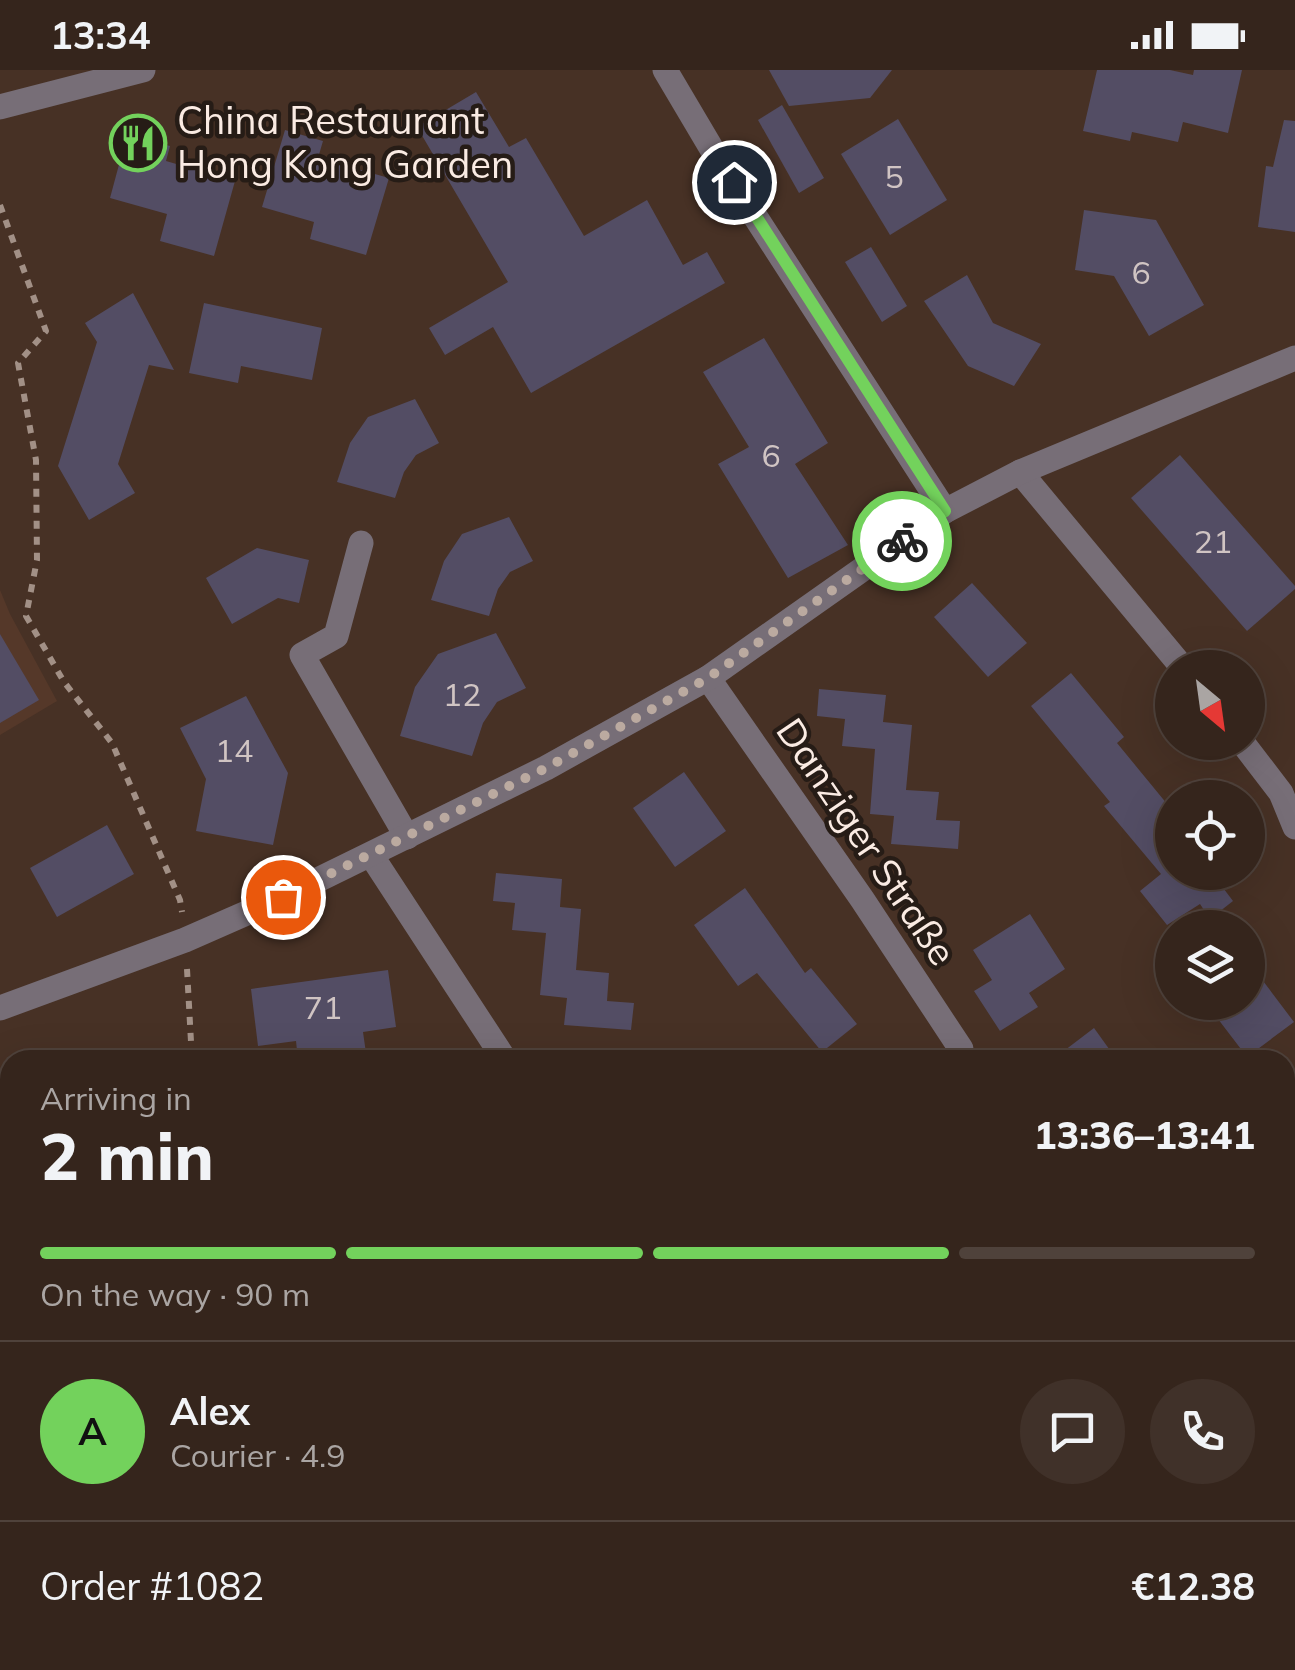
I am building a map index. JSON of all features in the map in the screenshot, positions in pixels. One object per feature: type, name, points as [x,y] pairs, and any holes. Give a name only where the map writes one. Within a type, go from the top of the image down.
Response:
[{"type":"street","points":[[0,107],[143,70]]},
{"type":"street","points":[[665,70],[713,152],[945,511]]},
{"type":"street","points":[[0,1008],[186,940],[371,855],[546,768],[708,678],[945,511],[1020,472],[1295,358]]},
{"type":"street","points":[[1020,472],[1168,650]]},
{"type":"street","points":[[361,543],[336,636],[302,655],[407,837]]},
{"type":"street","name":"Danziger Straße","points":[[708,678],[961,1049]]},
{"type":"street","points":[[1256,760],[1282,793],[1295,827]]},
{"type":"street","points":[[371,855],[498,1050]]},
{"type":"path","points":[[0,205],[46,331],[18,363],[36,460],[37,560],[26,616],[64,682],[112,743],[180,900],[192,1050]]},
{"type":"shaded area","points":[[0,590],[57,701],[0,735]]},
{"type":"building","points":[[769,70],[892,70],[870,98],[789,106]]},
{"type":"building","points":[[1097,70],[1170,70],[1193,75],[1194,70],[1242,70],[1228,133],[1183,122],[1178,142],[1132,132],[1130,141],[1083,131]]},
{"type":"building","points":[[476,92],[509,147],[526,138],[584,236],[647,200],[683,265],[707,252],[725,283],[531,393],[493,327],[445,355],[429,328],[508,282],[417,127]]},
{"type":"building","points":[[782,105],[824,178],[799,193],[758,120]]},
{"type":"building","points":[[898,119],[947,200],[890,235],[841,154]]},
{"type":"building","points":[[1284,120],[1295,121],[1295,232],[1258,227],[1266,166],[1273,167]]},
{"type":"building","points":[[285,130],[323,141],[318,158],[389,178],[366,255],[310,239],[314,222],[262,207]]},
{"type":"building","points":[[127,135],[170,146],[166,161],[235,181],[214,256],[160,241],[167,214],[110,198]]},
{"type":"building","points":[[1084,210],[1156,220],[1204,305],[1149,336],[1114,276],[1075,270]]},
{"type":"building","points":[[871,247],[907,306],[882,322],[845,262]]},
{"type":"building","points":[[967,275],[993,323],[1041,344],[1014,386],[968,366],[924,301]]},
{"type":"building","points":[[133,293],[174,370],[149,365],[118,464],[135,493],[89,520],[58,466],[97,342],[85,323]]},
{"type":"building","points":[[204,303],[322,328],[312,380],[241,366],[238,383],[189,373]]},
{"type":"building","points":[[764,338],[828,443],[795,464],[848,545],[788,578],[718,464],[749,447],[703,372]]},
{"type":"building","points":[[415,399],[439,443],[416,455],[404,472],[395,498],[337,482],[350,443],[368,417]]},
{"type":"building","points":[[1180,455],[1295,586],[1247,631],[1131,498]]},
{"type":"building","points":[[509,517],[533,561],[510,572],[498,589],[489,616],[431,600],[444,561],[462,534]]},
{"type":"building","points":[[257,548],[309,560],[299,603],[278,598],[232,624],[206,578]]},
{"type":"building","points":[[972,583],[1027,643],[988,677],[934,617]]},
{"type":"building","points":[[496,633],[526,688],[497,702],[483,723],[472,756],[400,736],[415,687],[438,654]]},
{"type":"building","points":[[0,634],[39,700],[0,723]]},
{"type":"building","points":[[1071,673],[1124,737],[1117,743],[1155,789],[1155,867],[1104,806],[1110,802],[1031,706]]},
{"type":"building","points":[[819,689],[886,695],[883,722],[912,725],[906,790],[939,792],[936,820],[960,821],[958,849],[891,844],[894,816],[870,814],[875,749],[842,746],[845,719],[817,716]]},
{"type":"building","points":[[246,696],[288,773],[273,845],[196,831],[206,779],[180,728]]},
{"type":"building","points":[[684,772],[726,831],[675,867],[633,808]]},
{"type":"building","points":[[107,825],[134,874],[57,917],[30,868]]},
{"type":"building","points":[[496,873],[562,879],[560,907],[581,909],[576,970],[609,973],[607,1001],[634,1003],[631,1030],[564,1025],[567,998],[540,995],[546,933],[512,930],[515,903],[493,901]]},
{"type":"building","points":[[1155,879],[1155,890],[1225,890],[1233,901],[1222,910],[1204,910],[1200,904],[1191,910],[1155,910],[1140,891]]},
{"type":"building","points":[[745,888],[805,973],[811,968],[857,1024],[820,1050],[757,973],[738,986],[694,925]]},
{"type":"building","points":[[1030,914],[1065,969],[1029,993],[1038,1007],[1000,1031],[974,991],[992,980],[973,950]]},
{"type":"building","points":[[388,970],[396,1027],[363,1032],[366,1050],[297,1050],[296,1041],[258,1046],[251,989]]},
{"type":"building","points":[[1265,984],[1294,1022],[1256,1050],[1242,1050],[1219,1020],[1265,1020]]},
{"type":"building","points":[[1094,1028],[1110,1050],[1065,1050]]},
{"type":"way so far","points":[[283,897],[546,768],[708,678],[902,541]]},
{"type":"place","name":"China Restaurant Hong Kong Garden","points":[[138,143]]},
{"type":"route","points":[[734,182],[945,511],[902,541]]}]
